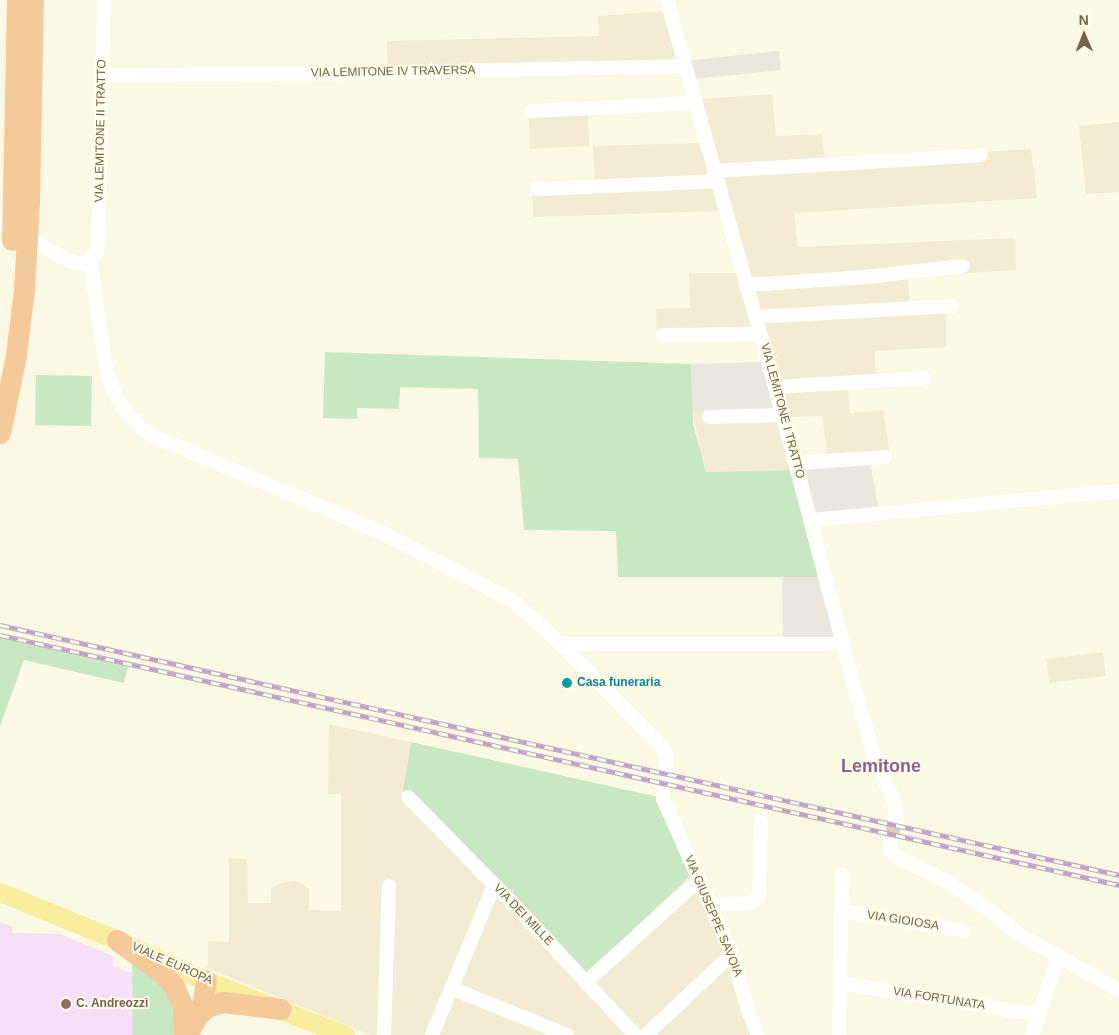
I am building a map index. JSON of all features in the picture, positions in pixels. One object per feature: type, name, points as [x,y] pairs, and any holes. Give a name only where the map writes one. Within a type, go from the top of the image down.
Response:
[{"type":"highway","points":[[0,362],[6,328],[11,270],[17,0]]},
{"type":"highway","points":[[0,433],[16,355],[24,289],[34,0]]},
{"type":"highway","points":[[117,940],[162,973],[174,986],[190,1011]]},
{"type":"highway","points":[[185,1035],[190,1011],[203,1001],[201,978]]},
{"type":"highway","points":[[190,1011],[207,1008],[223,1002],[281,1009]]},
{"type":"main road","name":"VIALE EUROPA","points":[[0,892],[117,940],[201,978],[345,1035]]},
{"type":"street","name":"VIA LEMITONE II TRATTO","points":[[90,260],[96,252],[99,218],[104,0]]},
{"type":"street","name":"VIA LEMITONE I TRATTO","points":[[667,0],[796,462],[874,759],[896,806],[894,821]]},
{"type":"street","name":"VIA LEMITONE IV TRAVERSA","points":[[102,75],[357,73],[685,66]]},
{"type":"street","points":[[532,111],[695,103]]},
{"type":"street","points":[[537,189],[981,155]]},
{"type":"street","points":[[0,222],[67,260],[81,264],[90,260],[106,368],[114,392],[123,408],[139,426],[151,435],[381,532],[513,601],[561,644],[844,644]]},
{"type":"street","points":[[746,285],[866,277],[962,266]]},
{"type":"street","points":[[755,317],[952,306]]},
{"type":"street","points":[[663,335],[760,334]]},
{"type":"street","points":[[775,387],[924,378]]},
{"type":"street","points":[[709,417],[783,415]]},
{"type":"street","points":[[796,462],[885,456]]},
{"type":"street","points":[[811,520],[1119,491]]},
{"type":"street","name":"VIA GIUSEPPE SAVOIA","points":[[561,644],[662,747],[667,756],[663,799],[732,954],[747,1007],[758,1035]]},
{"type":"street","name":"VIA DEI MILLE","points":[[408,797],[635,1035]]},
{"type":"street","points":[[710,904],[750,903],[760,896],[761,821]]},
{"type":"street","points":[[891,840],[889,846],[893,855],[946,881],[989,910],[1020,935],[1058,958],[1119,990]]},
{"type":"street","points":[[839,1035],[842,875]]},
{"type":"street","points":[[586,982],[700,879]]},
{"type":"street","points":[[432,1035],[494,885]]},
{"type":"street","points":[[384,1035],[389,886]]},
{"type":"street","name":"VIA GIOIOSA","points":[[841,911],[964,931]]},
{"type":"street","points":[[646,1035],[732,954]]},
{"type":"street","points":[[1032,1035],[1058,958]]},
{"type":"street","name":"VIA FORTUNATA","points":[[840,983],[1039,1015]]},
{"type":"street","points":[[451,988],[567,1035]]},
{"type":"shaded area","points":[[666,11],[680,68],[388,77],[387,41],[599,36],[598,16]]},
{"type":"shaded area","points":[[779,51],[781,70],[690,79],[688,61]]},
{"type":"shaded area","points":[[772,94],[776,136],[822,134],[825,162],[1031,149],[1037,198],[794,213],[798,247],[1015,238],[1016,270],[908,277],[909,305],[946,303],[946,347],[875,351],[876,385],[848,388],[850,413],[883,410],[891,460],[829,466],[822,416],[789,417],[700,99]]},
{"type":"shaded area","points":[[587,105],[589,146],[530,149],[528,108]]},
{"type":"shaded area","points":[[1119,122],[1119,192],[1086,194],[1079,126]]},
{"type":"shaded area","points":[[702,143],[722,211],[533,217],[532,185],[595,181],[593,146]]},
{"type":"shaded area","points":[[689,273],[739,273],[758,339],[657,339],[656,309],[690,308]]},
{"type":"shaded area","points":[[764,362],[778,410],[692,411],[691,364]]},
{"type":"shaded area","points":[[778,410],[794,470],[706,472],[692,411]]},
{"type":"shaded area","points":[[870,462],[879,511],[817,517],[805,470]]},
{"type":"shaded area","points":[[782,577],[822,577],[837,637],[783,637]]},
{"type":"shaded area","points":[[1103,652],[1106,676],[1049,683],[1046,659]]},
{"type":"shaded area","points":[[329,724],[411,742],[403,791],[464,848],[586,973],[690,876],[727,958],[752,1035],[370,1035],[205,967],[208,964],[208,941],[229,942],[229,858],[247,859],[248,903],[271,903],[271,888],[281,883],[297,881],[309,889],[309,910],[341,911],[341,794],[328,794]]},
{"type":"shaded area","name":"C. Andreozzi","points":[[0,922],[12,927],[13,933],[60,934],[113,956],[113,966],[132,973],[133,1035],[0,1035]]},
{"type":"green space","points":[[325,352],[691,364],[693,424],[706,472],[794,470],[822,577],[618,577],[616,531],[524,530],[518,459],[479,458],[478,389],[400,387],[399,409],[357,408],[357,419],[323,418]]},
{"type":"green space","points":[[36,375],[92,376],[91,426],[35,425]]},
{"type":"green space","points":[[0,638],[128,667],[124,683],[24,660],[0,726]]},
{"type":"green space","points":[[411,742],[658,797],[690,876],[586,974],[464,848],[403,791]]},
{"type":"green space","points":[[132,964],[168,987],[178,1035],[133,1035]]},
{"type":"tunnel","points":[[891,840],[895,821]]},
{"type":"railway","points":[[0,625],[1119,875]]},
{"type":"railway","points":[[0,635],[1119,885]]},
{"type":"place","name":"Casa funeraria","points":[[567,683]]},
{"type":"place","name":"C. Andreozzi","points":[[66,1004]]},
{"type":"district","name":"Lemitone","points":[[881,766]]}]
